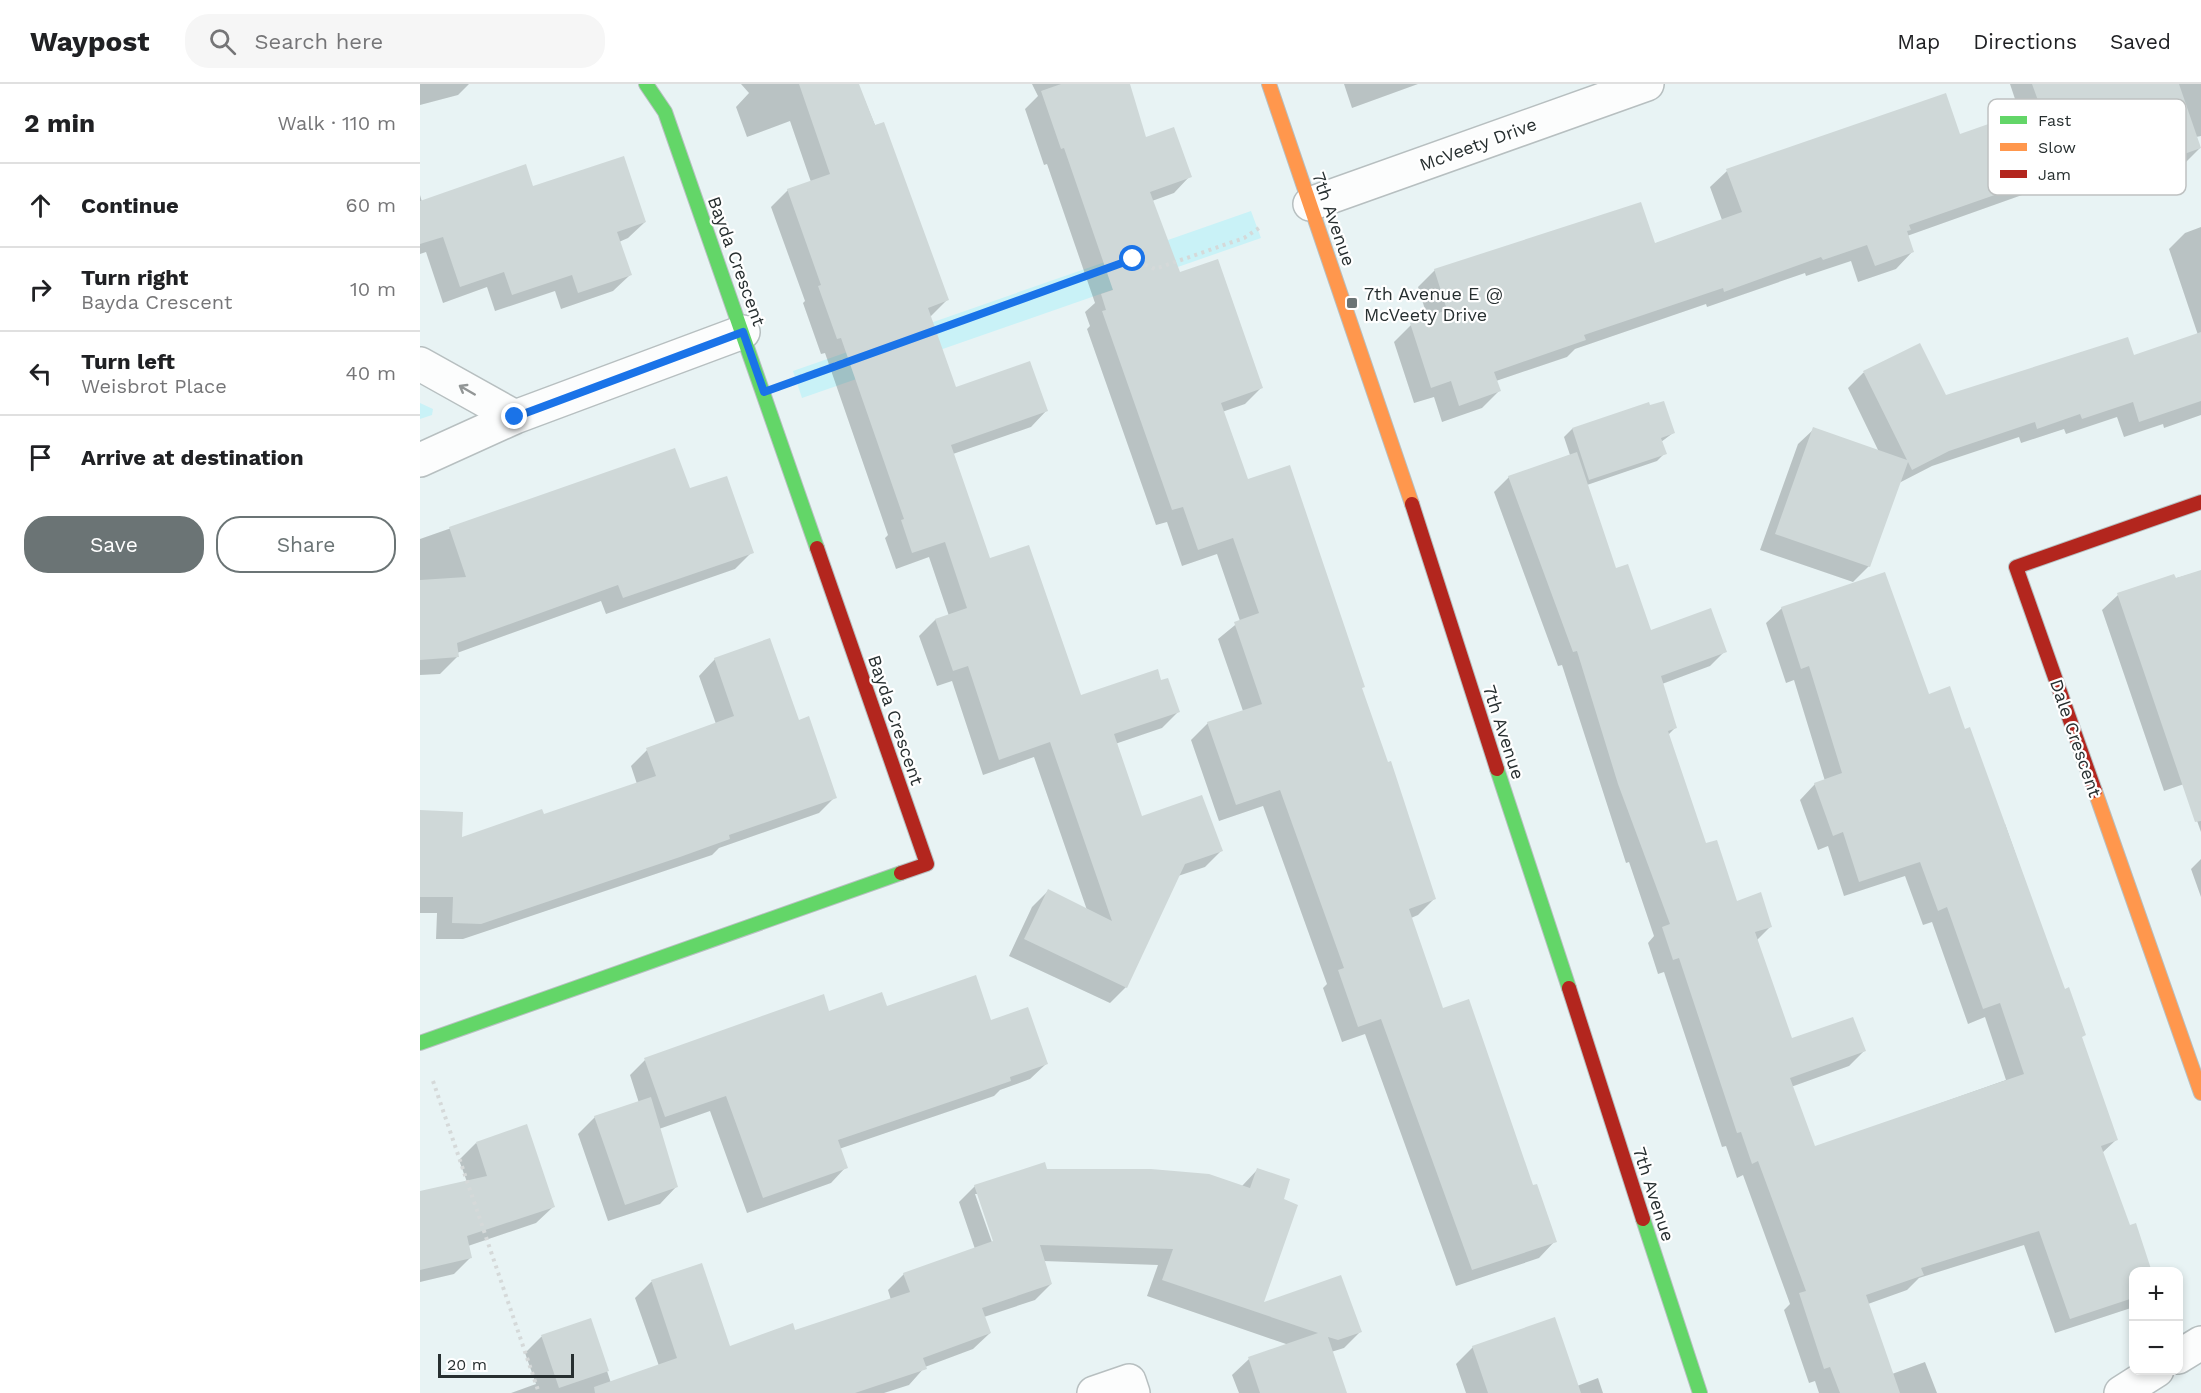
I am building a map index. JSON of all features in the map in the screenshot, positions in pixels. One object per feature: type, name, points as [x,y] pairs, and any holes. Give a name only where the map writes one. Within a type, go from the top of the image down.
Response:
[{"type":"street","name":"Bayda Crescent","points":[[420,1043],[927,864],[665,112],[646,84]]},
{"type":"street","name":"7th Avenue","points":[[1269,84],[1411,504],[1700,1393]]},
{"type":"street","name":"McVeety Drive","points":[[1310,204],[1647,84]]},
{"type":"street","points":[[420,460],[515,417],[743,332]]},
{"type":"street","points":[[420,364],[515,417]]},
{"type":"street","name":"Dale Crescent","points":[[2201,502],[2016,567],[2201,1093]]},
{"type":"street","points":[[2183,1354],[2201,1343]]},
{"type":"street","points":[[2121,1393],[2150,1375]]},
{"type":"street","points":[[1094,1393],[1129,1381],[1133,1393]]},
{"type":"path","points":[[764,392],[1133,259],[1155,269],[1244,238],[1262,226]]},
{"type":"path","points":[[432,1077],[539,1393]]},
{"type":"shaded area","points":[[1251,211],[1261,238],[802,398],[793,371]]},
{"type":"shaded area","points":[[420,403],[433,409],[432,415],[420,419]]},
{"type":"building","points":[[799,84],[859,84],[875,125],[884,122],[949,300],[928,308],[956,387],[1030,361],[1048,411],[951,445],[990,558],[1029,545],[1081,695],[1158,669],[1161,680],[1168,678],[1180,712],[1114,734],[1142,816],[1202,795],[1223,851],[1185,864],[1127,988],[1024,939],[1048,889],[1112,921],[1050,742],[999,760],[968,666],[953,671],[935,619],[967,608],[945,542],[912,553],[901,520],[904,519],[841,338],[837,339],[818,286],[821,285],[787,189],[830,174]]},
{"type":"building","points":[[1061,84],[1130,84],[1146,137],[1174,127],[1192,177],[1150,192],[1180,272],[1218,259],[1263,388],[1221,403],[1248,479],[1290,465],[1365,687],[1362,688],[1388,762],[1391,761],[1436,899],[1409,909],[1443,1008],[1469,999],[1533,1185],[1537,1184],[1557,1242],[1472,1270],[1381,1019],[1358,1027],[1338,970],[1344,968],[1280,790],[1236,805],[1207,722],[1262,704],[1234,622],[1259,613],[1233,538],[1198,550],[1183,507],[1172,510],[1102,311],[1106,310],[1101,294],[1113,290],[1064,148],[1061,149],[1041,91]]},
{"type":"building","points":[[2032,84],[2179,84],[2184,99],[2037,99]]},
{"type":"building","points":[[1946,93],[1960,134],[1988,124],[1988,195],[1995,195],[1909,225],[1911,230],[1907,231],[1914,252],[1875,266],[1867,245],[1823,260],[1821,257],[1724,292],[1723,288],[1584,335],[1586,340],[1494,372],[1501,391],[1459,406],[1451,381],[1431,388],[1410,323],[1447,310],[1434,269],[1641,202],[1655,243],[1742,212],[1726,169]]},
{"type":"building","points":[[2186,104],[2201,148],[2186,153]]},
{"type":"building","points":[[624,156],[646,222],[617,232],[632,275],[578,293],[572,275],[512,295],[504,272],[460,287],[443,237],[420,244],[420,201],[526,164],[533,186]]},
{"type":"building","points":[[2201,332],[2201,401],[2139,422],[2133,402],[2082,419],[2080,414],[2037,429],[2035,422],[1949,451],[1912,470],[1908,462],[1870,567],[1775,534],[1813,427],[1907,460],[1863,371],[1920,343],[1946,395],[2128,337],[2134,355]]},
{"type":"building","points":[[1664,401],[1675,433],[1661,438],[1667,454],[1589,480],[1572,428],[1649,402],[1650,405]]},
{"type":"building","points":[[675,448],[690,488],[727,476],[754,553],[623,598],[618,585],[457,643],[459,657],[420,660],[420,580],[466,577],[449,527]]},
{"type":"building","points":[[1577,452],[1616,568],[1628,564],[1651,630],[1711,608],[1727,652],[1661,676],[1677,728],[1668,731],[1706,843],[1717,840],[1737,901],[1761,892],[1772,927],[1755,932],[1792,1038],[1853,1017],[1866,1051],[1790,1078],[1815,1146],[2024,1074],[2000,1003],[1983,1009],[1947,907],[1938,911],[1920,862],[1859,882],[1843,832],[1833,836],[1814,783],[1842,773],[1809,666],[1801,669],[1781,607],[1885,572],[1929,694],[1950,686],[1965,729],[1970,727],[2065,989],[2069,987],[2086,1035],[2082,1037],[2118,1140],[2101,1146],[2130,1225],[2136,1223],[2150,1267],[2129,1267],[2129,1299],[2070,1319],[2039,1231],[1921,1268],[1924,1275],[1866,1295],[1900,1393],[1840,1393],[1830,1367],[1824,1369],[1799,1293],[1806,1291],[1758,1161],[1752,1164],[1741,1132],[1737,1133],[1679,958],[1673,960],[1662,927],[1670,924],[1618,784],[1577,651],[1573,652],[1508,476]]},
{"type":"building","points":[[2201,570],[2201,821],[2195,822],[2117,593],[2174,574],[2176,578]]},
{"type":"building","points":[[770,638],[799,720],[809,716],[837,798],[729,835],[730,839],[680,857],[481,924],[452,923],[453,897],[420,897],[420,810],[463,812],[462,837],[542,809],[544,814],[656,776],[646,748],[734,716],[714,658]]},
{"type":"building","points":[[976,975],[991,1020],[1028,1007],[1048,1064],[1010,1077],[1011,1081],[838,1140],[848,1168],[763,1198],[726,1096],[665,1117],[644,1058],[824,994],[829,1011],[882,992],[887,1006]]},
{"type":"building","points":[[651,1097],[678,1187],[625,1205],[594,1116]]},
{"type":"building","points":[[527,1124],[555,1207],[467,1236],[472,1258],[420,1270],[420,1191],[487,1176],[476,1142]]},
{"type":"building","points":[[1045,1162],[1047,1169],[1151,1169],[1209,1174],[1250,1188],[1257,1168],[1290,1179],[1284,1199],[1298,1205],[1264,1302],[1341,1275],[1362,1332],[1338,1340],[1328,1337],[1347,1393],[1260,1393],[1248,1357],[1318,1333],[1162,1280],[1173,1249],[1040,1245],[1052,1284],[982,1308],[991,1333],[923,1358],[927,1369],[855,1393],[595,1393],[594,1387],[677,1358],[651,1280],[702,1263],[730,1346],[793,1323],[795,1330],[910,1292],[903,1273],[993,1241],[974,1185]]},
{"type":"building","points":[[1555,1317],[1581,1393],[1488,1393],[1472,1346]]},
{"type":"building","points":[[591,1318],[609,1371],[559,1388],[541,1335]]},
{"type":"traffic: fast","points":[[646,84],[665,112],[817,548]]},
{"type":"traffic: fast","points":[[1497,769],[1569,988]]},
{"type":"traffic: fast","points":[[420,1043],[901,873]]},
{"type":"traffic: fast","points":[[1643,1219],[1700,1393]]},
{"type":"traffic: slow","points":[[1269,84],[1412,504]]},
{"type":"traffic: slow","points":[[2095,791],[2201,1093]]},
{"type":"traffic: jam","points":[[2095,791],[2016,567],[2201,502]]},
{"type":"traffic: jam","points":[[1412,504],[1497,769]]},
{"type":"traffic: jam","points":[[817,548],[927,864],[901,873]]},
{"type":"traffic: jam","points":[[1569,988],[1643,1219]]},
{"type":"place","name":"7th Avenue E @ McVeety Drive","points":[[1352,303]]},
{"type":"route","points":[[515,417],[743,332],[764,392],[797,378],[1133,259]]}]
